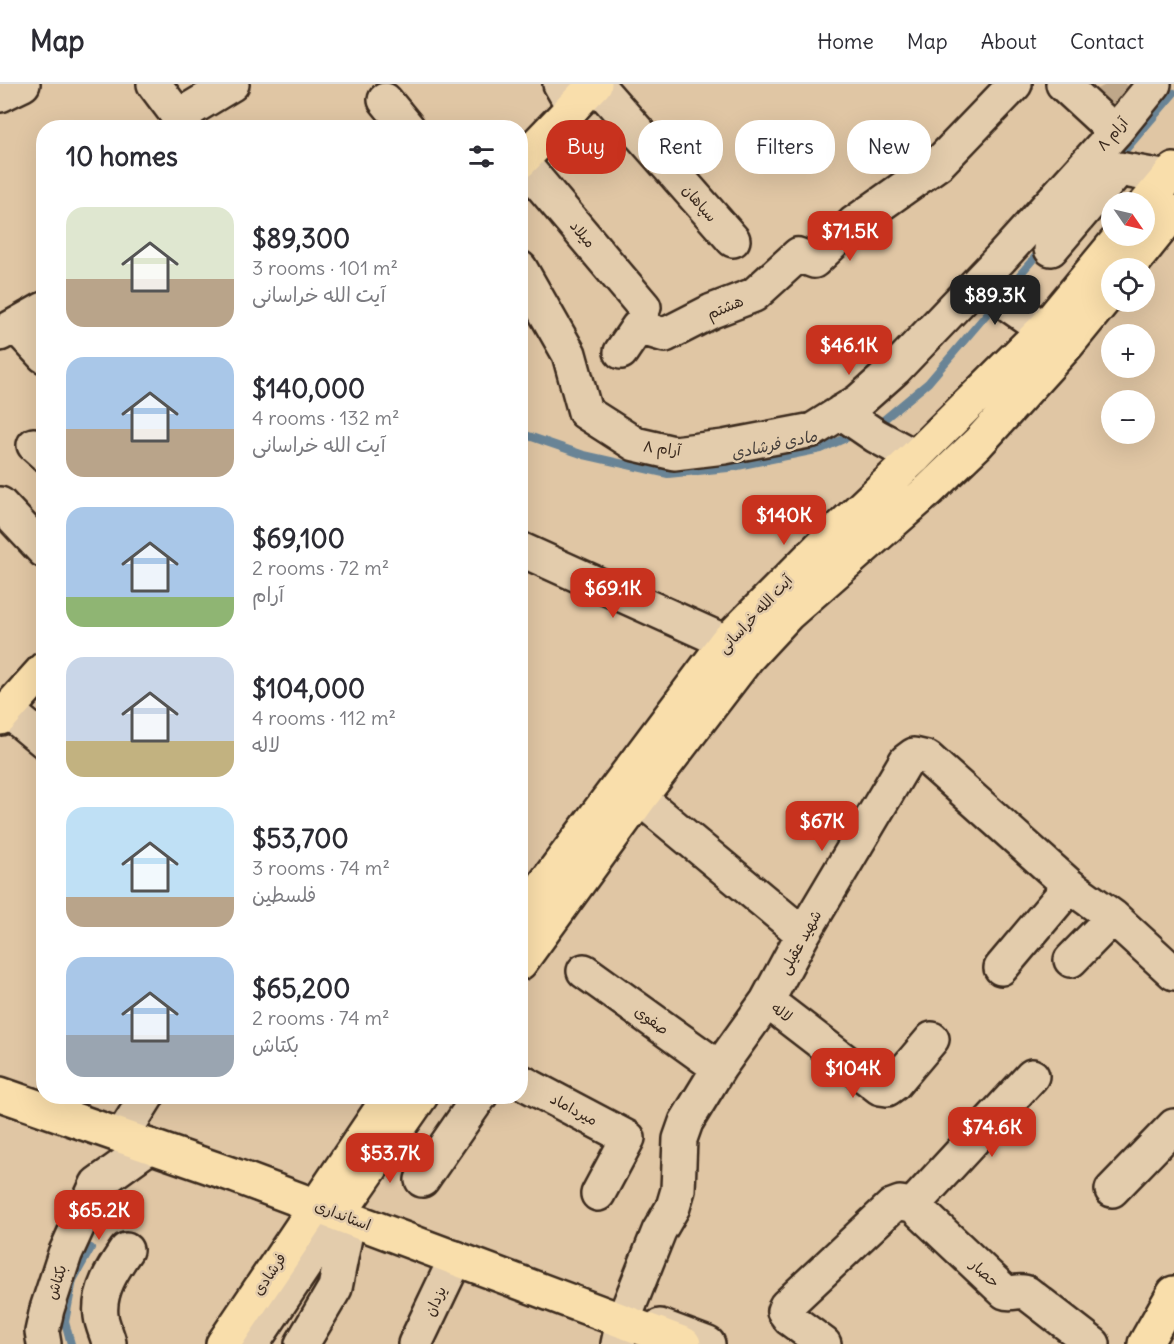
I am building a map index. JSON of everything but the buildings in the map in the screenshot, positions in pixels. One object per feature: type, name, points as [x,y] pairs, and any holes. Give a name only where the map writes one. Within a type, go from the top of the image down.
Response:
[{"type":"main road","points":[[528,153],[581,90]]},
{"type":"main road","points":[[1155,193],[1171,174]]},
{"type":"main road","points":[[1137,258],[1174,212]]},
{"type":"main road","name":"آیت الله خراسانی","points":[[528,909],[638,797],[726,642],[1044,329],[1113,246]]},
{"type":"main road","name":"آیت الله خراسانی","points":[[528,952],[638,797],[748,657],[788,614],[929,490],[978,443],[1067,345],[1101,303]]},
{"type":"main road","points":[[4,714],[36,678]]},
{"type":"main road","name":"استانداری","points":[[0,1094],[326,1206],[622,1326],[684,1344]]},
{"type":"main road","points":[[326,1206],[394,1112],[408,1104]]},
{"type":"main road","name":"فرشادی","points":[[223,1344],[326,1206]]},
{"type":"main road","points":[[1144,1344],[1174,1293]]},
{"type":"street","points":[[0,95],[24,84]]},
{"type":"street","points":[[154,84],[181,120]]},
{"type":"street","points":[[186,120],[232,84]]},
{"type":"street","name":"هشتم","points":[[621,352],[638,327],[665,335],[712,311],[754,295],[798,255],[814,261],[855,223],[939,163],[1015,84]]},
{"type":"street","points":[[1063,84],[1115,132]]},
{"type":"street","name":"۸ آرام","points":[[528,282],[569,354],[585,412],[634,444],[674,453],[724,447],[813,430],[859,401],[895,369],[1115,132],[1154,84]]},
{"type":"street","name":"سپاهان","points":[[581,90],[733,240]]},
{"type":"street","points":[[385,100],[401,120]]},
{"type":"street","name":"میلاد","points":[[528,169],[644,307]]},
{"type":"street","points":[[1051,249],[1119,169],[1171,174]]},
{"type":"street","points":[[980,280],[1012,308],[1044,329]]},
{"type":"street","points":[[36,314],[8,330],[36,350]]},
{"type":"street","points":[[841,412],[876,436],[915,457]]},
{"type":"street","points":[[0,504],[36,542]]},
{"type":"street","points":[[528,553],[726,642]]},
{"type":"street","points":[[4,714],[36,736]]},
{"type":"street","name":"شهید عقیلی","points":[[622,1326],[659,1231],[674,1207],[678,1190],[680,1139],[686,1122],[719,1068],[767,1001],[803,934],[906,761],[914,755],[927,758],[1070,886],[1113,917],[1174,973]]},
{"type":"street","points":[[638,797],[803,934]]},
{"type":"street","points":[[1001,968],[1070,886]]},
{"type":"street","points":[[1071,960],[1113,917]]},
{"type":"street","name":"صفوی","points":[[584,971],[719,1068]]},
{"type":"street","name":"لاله","points":[[767,1001],[880,1088],[887,1089],[894,1083],[932,1039]]},
{"type":"street","points":[[824,1344],[790,1319],[784,1311],[786,1306],[892,1206],[900,1203],[913,1205],[1032,1076]]},
{"type":"street","points":[[0,1085],[36,1098]]},
{"type":"street","name":"میرداماد","points":[[528,1085],[628,1137],[598,1194]]},
{"type":"street","points":[[51,1104],[326,1206],[335,1288],[302,1344]]},
{"type":"street","points":[[136,1141],[145,1104]]},
{"type":"street","points":[[422,1180],[474,1104]]},
{"type":"street","points":[[1112,1190],[1174,1126]]},
{"type":"street","name":"بکتاش","points":[[38,1340],[65,1254],[97,1184],[136,1141]]},
{"type":"street","name":"حصار","points":[[913,1205],[1005,1292],[1027,1293],[1093,1344]]},
{"type":"street","name":"استانداری","points":[[326,1206],[622,1326],[708,1344]]},
{"type":"street","name":"فرشادی","points":[[252,1344],[326,1206]]},
{"type":"street","points":[[110,1344],[101,1315],[104,1292],[108,1276],[126,1250]]},
{"type":"street","name":"یزدان","points":[[415,1344],[456,1258]]},
{"type":"waterway","name":"مادی فرشادی","points":[[1117,160],[1174,93]]},
{"type":"waterway","name":"مادی فرشادی","points":[[1006,291],[1041,250]]},
{"type":"waterway","name":"مادی فرشادی","points":[[874,425],[881,422],[928,383],[997,302]]},
{"type":"waterway","name":"مادی فرشادی","points":[[528,436],[584,455],[668,474],[728,468],[821,449],[855,434]]},
{"type":"waterway","name":"مادی فرشادی","points":[[71,1344],[65,1322],[73,1280],[91,1248]]},
{"type":"tunnel","points":[[1107,84],[1113,95],[1132,111]]}]
